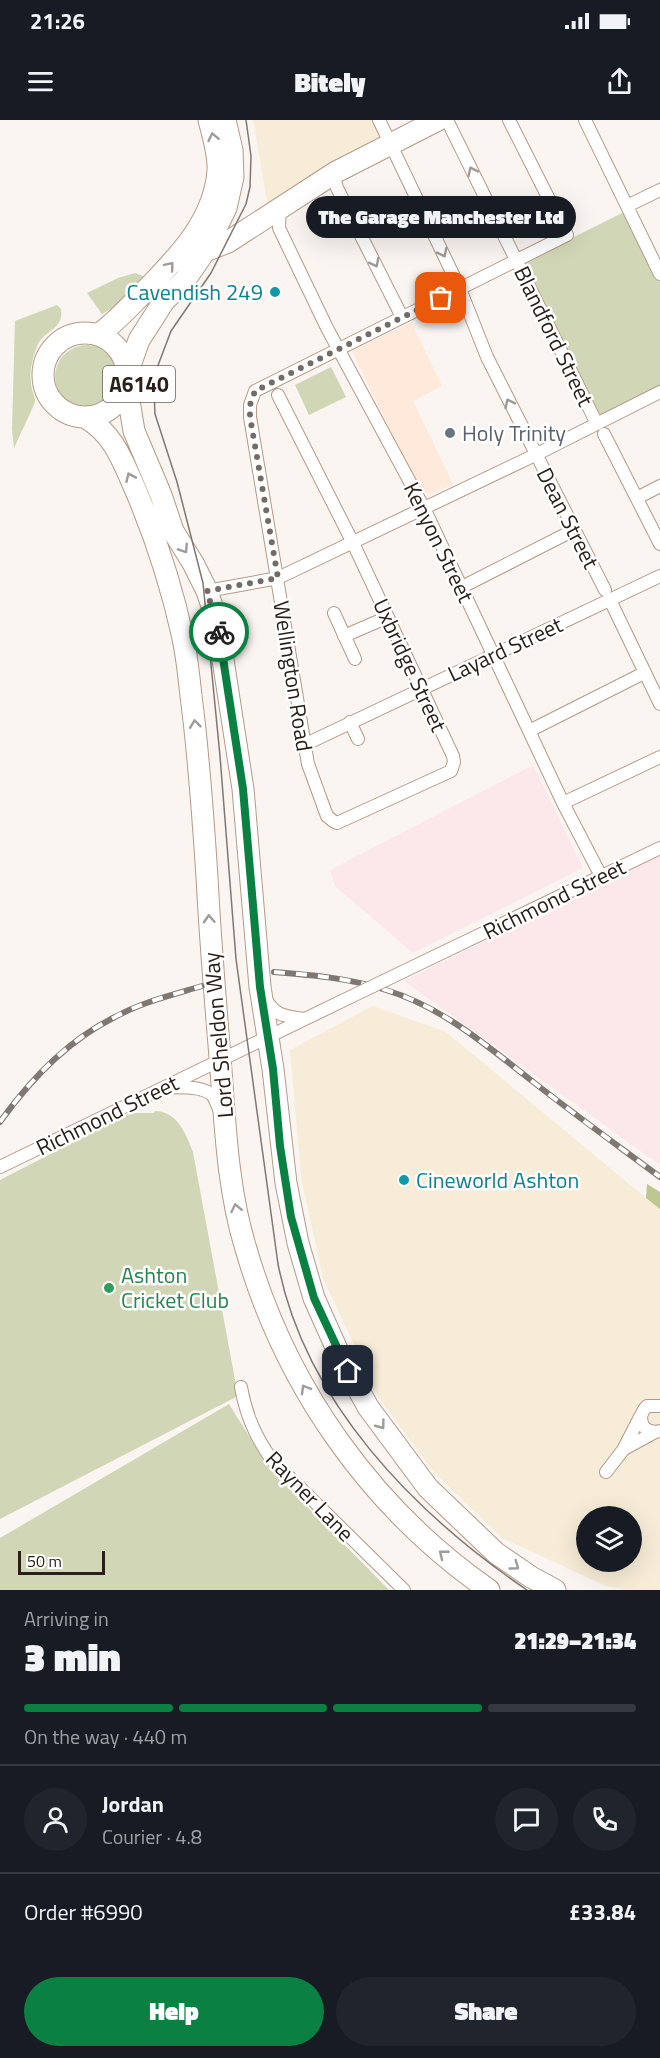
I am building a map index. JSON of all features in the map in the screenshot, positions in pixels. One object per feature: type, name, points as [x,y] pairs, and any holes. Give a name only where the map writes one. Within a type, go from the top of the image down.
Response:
[{"type":"highway","points":[[209,120],[218,164],[220,201],[261,219]]},
{"type":"highway","name":"A6140","points":[[86,418],[70,415],[53,403],[46,393],[43,372],[48,355],[61,340],[80,333],[98,335],[115,322],[166,271],[190,242],[207,213],[220,201],[233,177],[232,150],[225,120]]},
{"type":"highway","points":[[205,251],[228,242],[336,172],[438,120]]},
{"type":"highway","name":"Lord Sheldon Way","points":[[220,201],[205,251],[185,280],[164,301],[139,340],[127,379],[134,431],[161,495],[173,531],[193,563],[218,621],[243,789],[260,987],[273,1069],[280,1146],[291,1217],[314,1298],[339,1354],[368,1407],[428,1488],[496,1553],[555,1590]]},
{"type":"highway","name":"A6140","points":[[161,495],[141,423],[138,393],[141,368],[150,340],[185,280]]},
{"type":"highway","points":[[86,418],[103,414],[112,408],[123,395],[127,379],[125,362],[119,350],[110,341],[98,335]]},
{"type":"highway","name":"Lord Sheldon Way","points":[[86,418],[107,434],[124,464],[153,530],[183,638],[199,757],[211,957],[233,1193],[245,1247],[265,1309],[289,1361],[322,1419],[352,1461],[392,1507],[426,1540],[489,1590]]},
{"type":"street","name":"Dean Street","points":[[379,120],[460,289],[487,357],[608,595],[660,704]]},
{"type":"street","name":"Blandford Street","points":[[447,120],[600,429],[660,544]]},
{"type":"street","points":[[338,350],[567,236],[509,120]]},
{"type":"street","points":[[585,120],[660,274]]},
{"type":"street","points":[[336,172],[337,188],[402,317]]},
{"type":"street","points":[[627,207],[660,190]]},
{"type":"street","name":"Kenyon Street","points":[[280,208],[279,228],[338,350],[424,508],[563,803],[601,876]]},
{"type":"street","name":"Wellington Road","points":[[314,784],[304,745],[250,417],[250,405],[255,391],[338,350]]},
{"type":"street","points":[[207,591],[278,578],[535,455],[600,429],[660,392]]},
{"type":"street","name":"Uxbridge Street","points":[[278,404],[353,543],[454,762],[451,771],[337,823],[327,816],[314,784]]},
{"type":"street","points":[[637,498],[660,486]]},
{"type":"street","points":[[462,587],[574,530]]},
{"type":"street","name":"Layard Street","points":[[304,745],[494,655],[608,595],[660,576]]},
{"type":"street","points":[[334,613],[355,659]]},
{"type":"street","points":[[345,636],[388,617]]},
{"type":"street","points":[[529,731],[644,673]]},
{"type":"street","points":[[350,723],[358,739]]},
{"type":"street","points":[[563,803],[660,757]]},
{"type":"street","name":"Richmond Street","points":[[2,1166],[660,848]]},
{"type":"street","points":[[260,987],[273,1011],[283,1016],[306,1019]]},
{"type":"street","points":[[164,1087],[194,1089],[212,1095],[225,1124]]},
{"type":"street","name":"Rayner Lane","points":[[241,1387],[257,1440],[272,1460],[404,1590]]},
{"type":"street","points":[[606,1472],[623,1450],[641,1413],[647,1406],[660,1406]]},
{"type":"street","points":[[640,1417],[640,1422],[646,1430],[658,1432]]},
{"type":"street","points":[[623,1450],[658,1432]]},
{"type":"shaded area","points":[[253,120],[374,120],[384,137],[268,207]]},
{"type":"shaded area","points":[[411,322],[442,386],[413,401],[453,484],[430,494],[420,491],[352,351]]},
{"type":"shaded area","points":[[533,765],[583,868],[413,953],[335,886],[330,870]]},
{"type":"shaded area","points":[[660,855],[660,1165],[404,981]]},
{"type":"shaded area","points":[[373,1006],[446,1032],[660,1208],[660,1590],[626,1590],[606,1586],[502,1538],[433,1471],[379,1398],[323,1278],[301,1177],[290,1050]]},
{"type":"green space","points":[[626,211],[660,282],[660,391],[598,420],[522,263]]},
{"type":"green space","points":[[135,273],[146,277],[119,304],[102,314],[87,293],[118,278]]},
{"type":"green space","points":[[57,305],[61,309],[60,321],[40,340],[34,355],[31,378],[35,401],[14,449],[12,429],[15,321]]},
{"type":"green space","points":[[87,345],[99,347],[110,354],[117,365],[119,377],[117,389],[110,400],[99,407],[87,409],[75,407],[64,400],[57,389],[55,377],[57,365],[64,354],[75,347]]},
{"type":"green space","points":[[331,367],[346,397],[309,415],[295,385]]},
{"type":"green space","name":"Ashton Cricket Club","points":[[155,1111],[163,1112],[175,1119],[184,1131],[193,1152],[238,1396],[0,1519],[0,1180],[130,1113],[154,1113]]},
{"type":"green space","points":[[647,1184],[660,1192],[660,1209],[646,1198]]},
{"type":"green space","points":[[229,1404],[268,1467],[389,1590],[0,1590],[0,1538]]},
{"type":"tram line","points":[[246,120],[251,156],[250,187],[246,204],[211,273],[171,331],[157,368],[154,391],[155,414],[177,482],[203,583],[220,756],[236,959],[278,1264],[292,1314],[312,1362],[339,1407],[370,1450],[444,1526],[485,1560],[527,1590]]},
{"type":"railway","points":[[274,972],[358,983],[386,990],[426,1006],[463,1028],[660,1177]]},
{"type":"railway","points":[[0,1122],[37,1076],[81,1037],[136,1007],[202,986]]},
{"type":"way so far","points":[[219,632],[218,621],[207,591],[278,578],[250,417],[251,397],[255,391],[441,298]]},
{"type":"place","name":"Cavendish 249","points":[[275,292]]},
{"type":"place","name":"The Garage Manchester Ltd","points":[[441,298]]},
{"type":"place","name":"Holy Trinity","points":[[450,433]]},
{"type":"place","name":"Cineworld Ashton","points":[[404,1180]]},
{"type":"place","name":"Ashton Cricket Club","points":[[109,1288]]},
{"type":"route","points":[[219,632],[243,789],[260,987],[273,1069],[280,1146],[291,1217],[314,1298],[348,1371]]}]
